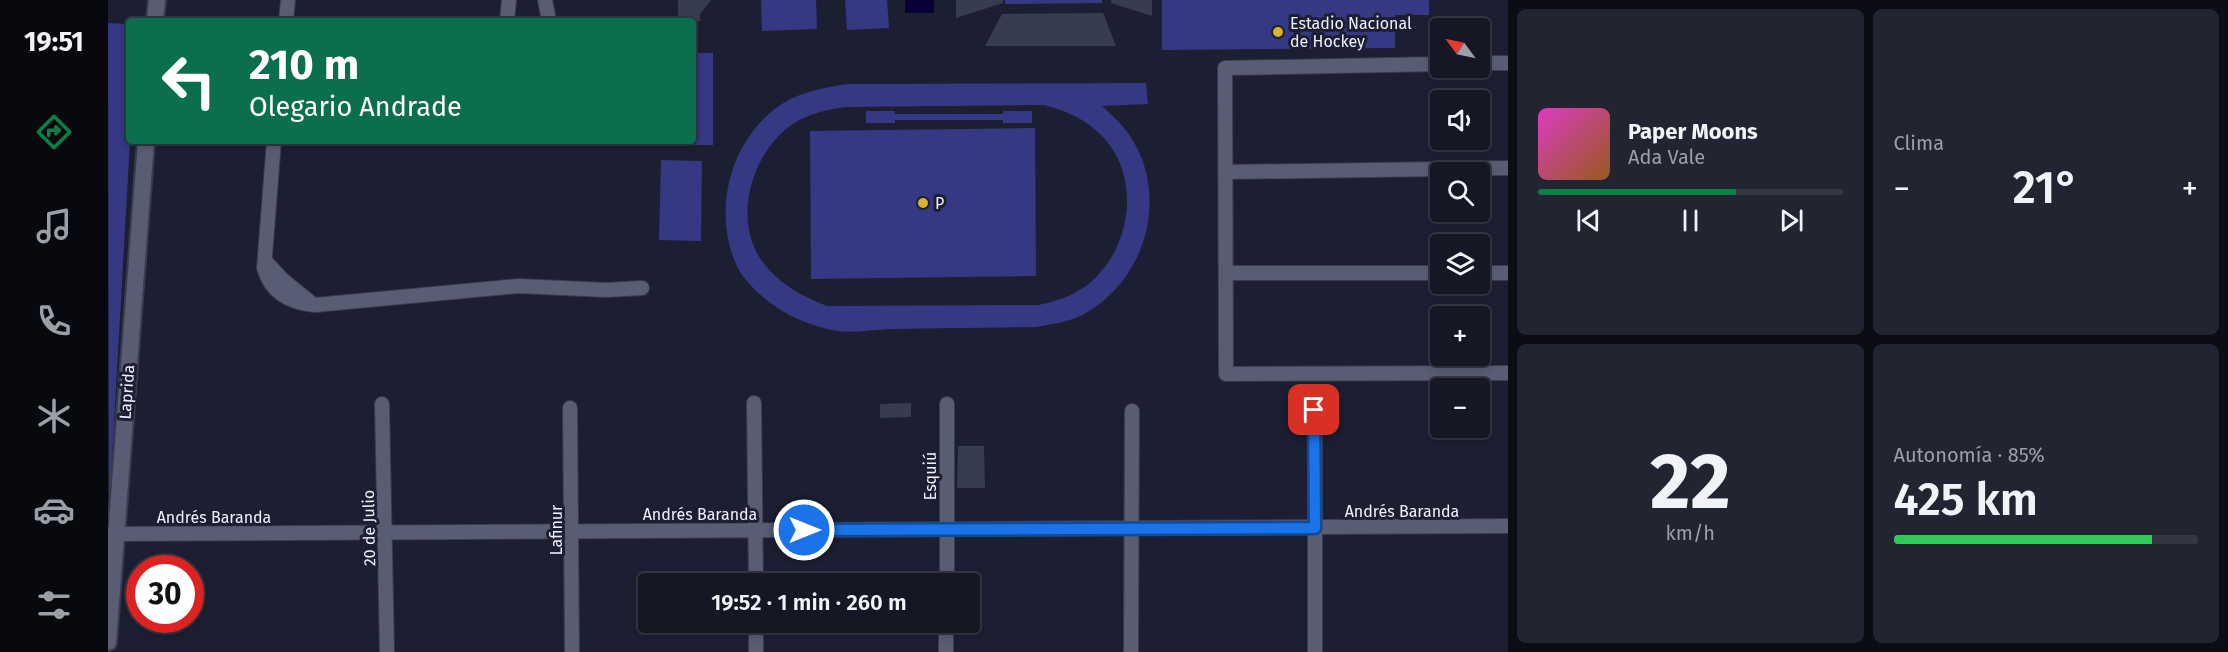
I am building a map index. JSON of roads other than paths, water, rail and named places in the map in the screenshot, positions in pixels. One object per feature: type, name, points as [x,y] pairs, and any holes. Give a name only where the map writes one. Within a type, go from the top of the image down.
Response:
[{"type":"street","points":[[155,18],[157,0]]},
{"type":"street","points":[[286,18],[288,0]]},
{"type":"street","points":[[507,18],[509,0]]},
{"type":"street","points":[[545,0],[548,18]]},
{"type":"street","points":[[1490,63],[1508,63]]},
{"type":"street","points":[[1430,64],[1225,69],[1226,374],[1508,373]]},
{"type":"street","name":"Laprida","points":[[108,642],[112,534],[146,144]]},
{"type":"street","points":[[274,144],[263,258],[284,281],[315,305],[519,286],[606,290],[642,288]]},
{"type":"street","points":[[1226,172],[1508,168]]},
{"type":"street","points":[[1226,273],[1430,273]]},
{"type":"street","points":[[1490,273],[1508,273]]},
{"type":"street","points":[[754,403],[756,573]]},
{"type":"street","name":"20 de Julio","points":[[382,404],[387,652]]},
{"type":"street","name":"Esquiú","points":[[947,404],[947,573]]},
{"type":"street","name":"Lafinur","points":[[570,408],[573,531],[572,652]]},
{"type":"street","points":[[1314,410],[1315,652]]},
{"type":"street","points":[[1131,652],[1132,411]]},
{"type":"street","name":"Andrés Baranda","points":[[112,534],[1508,526]]},
{"type":"street","points":[[756,633],[756,652]]},
{"type":"street","points":[[946,633],[946,652]]},
{"type":"place","name":"Estadio Nacional de Hockey","points":[[1278,32]]},
{"type":"place","name":"P","points":[[923,203]]}]
